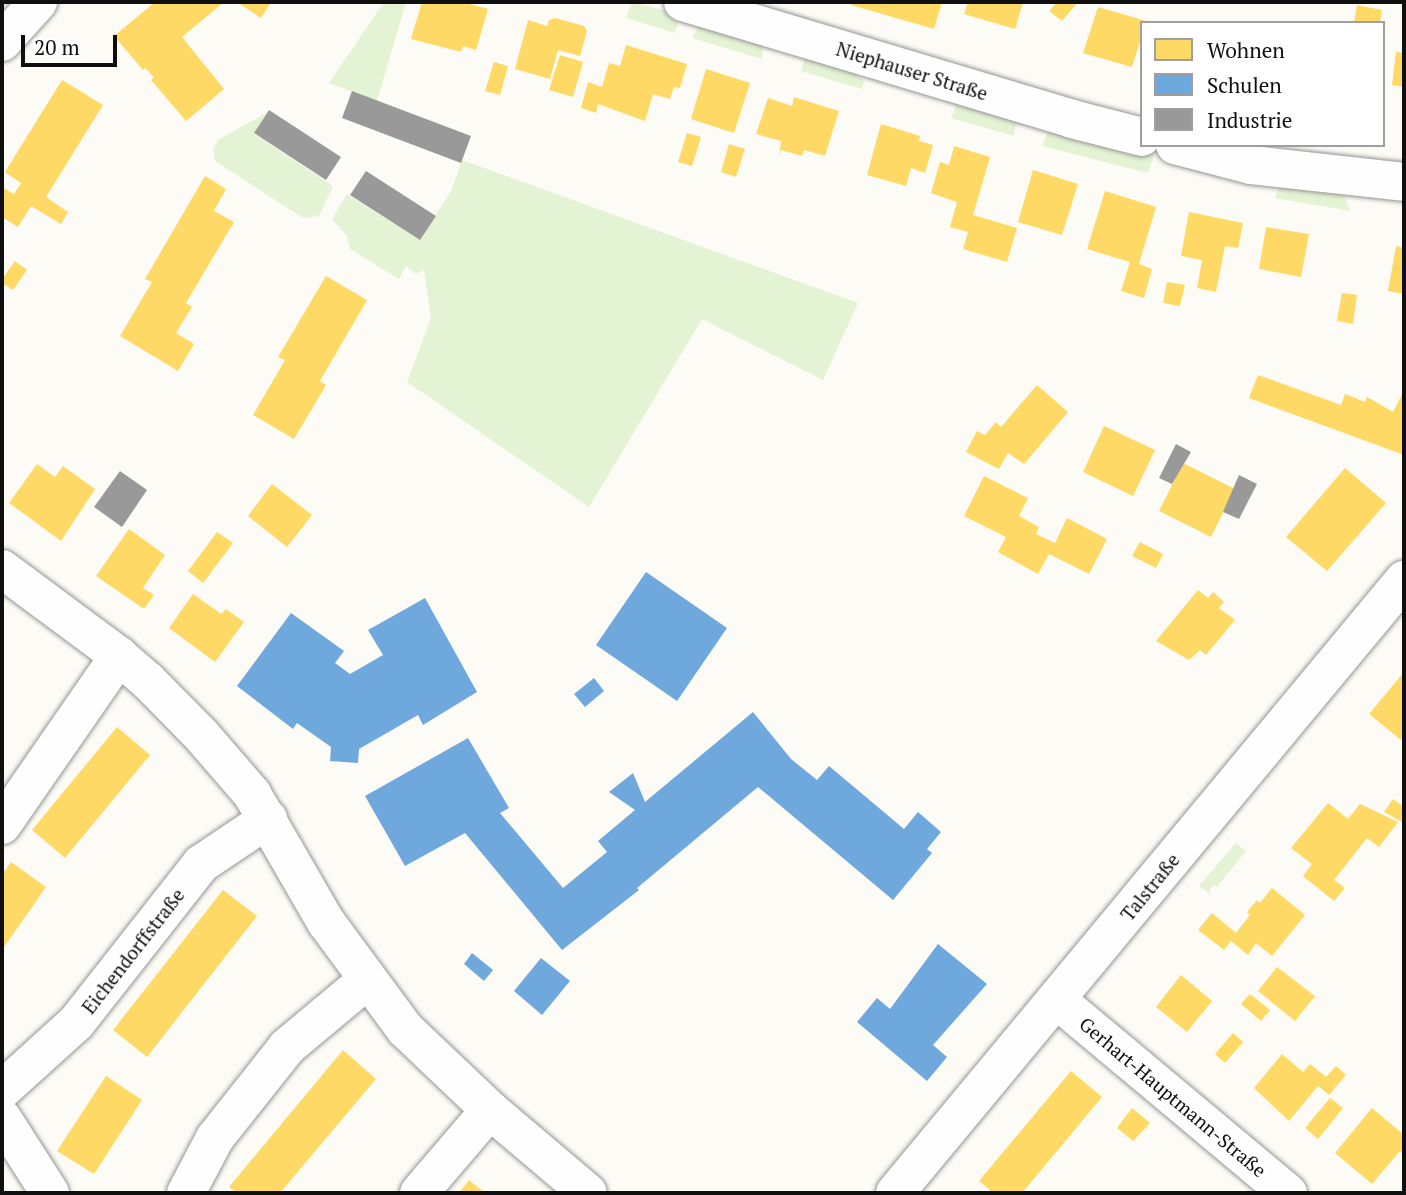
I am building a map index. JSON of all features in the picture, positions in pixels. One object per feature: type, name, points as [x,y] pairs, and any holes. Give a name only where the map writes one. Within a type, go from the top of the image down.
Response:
[{"type":"street","name":"Niephauser Straße","points":[[682,2],[1072,119],[1140,136]]},
{"type":"street","points":[[2,42],[27,5]]},
{"type":"street","points":[[1183,147],[1251,165],[1404,182]]},
{"type":"street","points":[[2,569],[119,656],[148,681],[202,736],[252,794],[326,922],[405,1029],[490,1110],[587,1193]]},
{"type":"street","name":"Talstraße","points":[[895,1193],[1404,580]]},
{"type":"street","points":[[2,825],[119,656]]},
{"type":"street","name":"Eichendorffstraße","points":[[2,1090],[76,1023],[201,864],[268,819]]},
{"type":"street","points":[[186,1193],[215,1138],[287,1047],[367,980]]},
{"type":"street","name":"Gerhart-Hauptmann-Straße","points":[[1057,1000],[1288,1193]]},
{"type":"street","points":[[419,1193],[490,1110]]},
{"type":"street","points":[[2,1118],[50,1193]]},
{"type":"green space","points":[[384,2],[406,2],[377,101],[329,83]]},
{"type":"green space","points":[[632,2],[675,13],[678,24],[675,33],[626,18]]},
{"type":"green space","points":[[701,23],[763,39],[762,59],[692,38]]},
{"type":"green space","points":[[807,52],[858,67],[857,77],[864,80],[862,89],[801,71]]},
{"type":"green space","points":[[959,99],[1017,117],[1014,136],[951,118]]},
{"type":"green space","points":[[266,113],[254,134],[333,186],[319,216],[303,218],[215,161],[213,150],[218,140]]},
{"type":"green space","points":[[1050,127],[1154,155],[1148,173],[1042,146]]},
{"type":"green space","points":[[462,160],[858,303],[823,380],[702,319],[589,507],[407,382],[431,318],[424,270],[416,274],[406,266],[399,279],[350,249],[347,236],[332,219],[347,194],[420,240],[451,191]]},
{"type":"green space","points":[[1282,181],[1342,193],[1351,211],[1275,198]]},
{"type":"green space","points":[[1236,843],[1246,851],[1217,887],[1213,885],[1210,894],[1199,886]]},
{"type":"building: Wohnen","points":[[155,2],[224,2],[182,37],[224,89],[186,121],[151,80],[154,77],[145,68],[143,70],[114,36]]},
{"type":"building: Wohnen","points":[[237,2],[266,2],[270,4],[261,18]]},
{"type":"building: Wohnen","points":[[422,2],[463,2],[488,9],[476,50],[463,46],[461,52],[411,39]]},
{"type":"building: Wohnen","points":[[851,2],[942,2],[934,29],[851,5]]},
{"type":"building: Wohnen","points":[[968,2],[1023,2],[1015,29],[964,14]]},
{"type":"building: Wohnen","points":[[1057,2],[1078,2],[1062,21],[1049,11]]},
{"type":"building: Wohnen","points":[[1357,5],[1382,10],[1380,21],[1354,21]]},
{"type":"building: Wohnen","points":[[1098,7],[1147,21],[1140,21],[1140,41],[1132,67],[1083,53]]},
{"type":"building: Wohnen","points":[[555,18],[584,26],[587,31],[580,56],[558,50],[550,79],[515,69],[528,20],[547,26],[549,20]]},
{"type":"building: Wohnen","points":[[626,45],[687,64],[680,88],[674,87],[670,99],[653,94],[645,121],[598,104],[596,113],[581,108],[588,82],[602,87],[609,63],[620,66]]},
{"type":"building: Wohnen","points":[[1396,52],[1404,53],[1404,87],[1392,85]]},
{"type":"building: Wohnen","points":[[560,55],[583,62],[573,97],[549,90]]},
{"type":"building: Wohnen","points":[[494,62],[508,66],[500,95],[485,91]]},
{"type":"building: Wohnen","points":[[706,69],[750,83],[734,133],[691,119]]},
{"type":"building: Wohnen","points":[[62,80],[103,105],[46,197],[68,212],[61,224],[31,206],[18,227],[2,217],[2,187],[14,194],[21,183],[5,172]]},
{"type":"building: Wohnen","points":[[794,97],[839,111],[825,156],[804,150],[802,156],[781,150],[779,157],[781,141],[756,134],[768,98],[792,106]]},
{"type":"building: Wohnen","points":[[881,124],[920,136],[919,141],[933,145],[925,173],[911,168],[906,186],[867,175]]},
{"type":"building: Wohnen","points":[[687,133],[701,137],[692,166],[678,162]]},
{"type":"building: Wohnen","points":[[729,144],[745,149],[736,177],[721,172]]},
{"type":"building: Wohnen","points":[[954,146],[990,157],[973,215],[1017,228],[1007,262],[963,249],[968,232],[950,227],[957,202],[931,193],[940,162],[949,165]]},
{"type":"building: Wohnen","points":[[1033,170],[1078,184],[1062,235],[1018,222]]},
{"type":"building: Wohnen","points":[[205,176],[226,189],[214,211],[234,222],[186,303],[192,307],[176,333],[194,344],[178,371],[120,336],[152,282],[145,279]]},
{"type":"building: Wohnen","points":[[1105,191],[1156,207],[1139,264],[1152,269],[1144,298],[1121,291],[1130,262],[1087,249]]},
{"type":"building: Wohnen","points":[[1189,212],[1243,223],[1238,248],[1225,246],[1216,292],[1197,288],[1202,260],[1181,256]]},
{"type":"building: Wohnen","points":[[1266,227],[1309,234],[1301,277],[1259,269]]},
{"type":"building: Wohnen","points":[[1396,246],[1404,248],[1404,294],[1388,291]]},
{"type":"building: Wohnen","points":[[15,261],[27,270],[13,290],[2,283],[2,279]]},
{"type":"building: Wohnen","points":[[326,276],[367,300],[320,381],[326,385],[294,439],[253,415],[285,360],[278,357]]},
{"type":"building: Wohnen","points":[[1167,282],[1185,285],[1180,306],[1163,303]]},
{"type":"building: Wohnen","points":[[1342,293],[1357,295],[1353,324],[1337,321]]},
{"type":"building: Wohnen","points":[[1258,375],[1341,405],[1345,394],[1365,402],[1367,397],[1393,412],[1404,391],[1404,455],[1249,398]]},
{"type":"building: Wohnen","points":[[1037,385],[1068,412],[1024,464],[1008,453],[999,469],[966,452],[977,431],[985,435],[996,422],[1001,427]]},
{"type":"building: Wohnen","points":[[1104,426],[1155,450],[1133,496],[1083,472]]},
{"type":"building: Wohnen","points":[[1183,463],[1235,489],[1211,537],[1159,511]]},
{"type":"building: Wohnen","points":[[37,464],[55,477],[63,466],[95,489],[61,541],[9,503]]},
{"type":"building: Wohnen","points":[[1345,468],[1386,503],[1327,571],[1286,537]]},
{"type":"building: Wohnen","points":[[984,476],[1028,498],[1019,516],[1039,527],[1036,534],[1055,543],[1067,518],[1107,539],[1089,574],[1049,554],[1038,574],[998,552],[1006,537],[964,516]]},
{"type":"building: Wohnen","points":[[272,484],[312,515],[287,547],[248,516]]},
{"type":"building: Wohnen","points":[[129,529],[165,555],[143,588],[154,595],[144,609],[96,576]]},
{"type":"building: Wohnen","points":[[217,532],[233,543],[203,583],[188,571]]},
{"type":"building: Wohnen","points":[[1140,542],[1163,554],[1156,568],[1132,556]]},
{"type":"building: Wohnen","points":[[1198,590],[1208,598],[1213,592],[1224,602],[1219,608],[1235,620],[1206,655],[1200,650],[1189,660],[1156,641]]},
{"type":"building: Wohnen","points":[[193,594],[221,614],[226,609],[244,622],[215,662],[169,628]]},
{"type":"building: Wohnen","points":[[1404,672],[1404,736],[1401,740],[1369,714]]},
{"type":"building: Wohnen","points":[[117,727],[150,755],[65,858],[32,830]]},
{"type":"building: Wohnen","points":[[1393,799],[1404,807],[1402,822],[1384,812]]},
{"type":"building: Wohnen","points":[[1328,803],[1348,819],[1360,804],[1398,822],[1379,847],[1367,838],[1334,880],[1345,888],[1334,901],[1303,876],[1312,864],[1291,848]]},
{"type":"building: Wohnen","points":[[11,862],[46,887],[2,950],[2,875]]},
{"type":"building: Wohnen","points":[[1272,888],[1305,915],[1272,956],[1256,943],[1248,955],[1231,941],[1224,950],[1198,930],[1212,913],[1236,933],[1250,915],[1247,912],[1257,900],[1260,903]]},
{"type":"building: Wohnen","points":[[223,890],[257,916],[147,1057],[113,1030]]},
{"type":"building: Wohnen","points":[[1277,967],[1315,996],[1295,1021],[1258,991]]},
{"type":"building: Wohnen","points":[[1181,975],[1212,1001],[1187,1032],[1156,1007]]},
{"type":"building: Wohnen","points":[[1250,994],[1270,1010],[1261,1021],[1241,1004]]},
{"type":"building: Wohnen","points":[[1233,1033],[1243,1042],[1225,1063],[1215,1054]]},
{"type":"building: Wohnen","points":[[343,1050],[376,1079],[280,1193],[237,1193],[229,1187]]},
{"type":"building: Wohnen","points":[[1282,1054],[1303,1072],[1310,1064],[1326,1077],[1336,1066],[1346,1075],[1329,1095],[1318,1086],[1289,1121],[1254,1088]]},
{"type":"building: Wohnen","points":[[1071,1071],[1102,1097],[1022,1193],[987,1193],[990,1190],[979,1181]]},
{"type":"building: Wohnen","points":[[106,1076],[142,1100],[94,1174],[57,1151]]},
{"type":"building: Wohnen","points":[[1330,1098],[1343,1108],[1318,1139],[1305,1128]]},
{"type":"building: Wohnen","points":[[1132,1108],[1150,1123],[1133,1141],[1117,1128]]},
{"type":"building: Wohnen","points":[[1372,1108],[1404,1135],[1404,1155],[1400,1151],[1372,1184],[1335,1153]]},
{"type":"building: Wohnen","points":[[469,1180],[485,1193],[459,1193]]},
{"type":"building: Schulen","points":[[646,572],[727,628],[677,701],[596,645]]},
{"type":"building: Schulen","points":[[425,598],[477,692],[423,725],[418,715],[359,749],[358,763],[330,761],[331,747],[297,723],[293,729],[237,686],[291,613],[344,651],[335,663],[350,674],[383,655],[368,630]]},
{"type":"building: Schulen","points":[[594,678],[604,691],[585,707],[574,694]]},
{"type":"building: Schulen","points":[[753,712],[791,759],[817,780],[829,766],[904,829],[918,812],[941,832],[927,849],[932,853],[893,900],[758,787],[637,888],[639,890],[562,950],[465,833],[405,866],[365,796],[468,738],[509,808],[500,813],[563,888],[607,852],[598,841],[635,810],[609,792],[633,773],[645,802]]},
{"type":"building: Schulen","points":[[938,944],[987,984],[933,1045],[947,1057],[927,1081],[857,1022],[877,998],[890,1009]]},
{"type":"building: Schulen","points":[[472,953],[493,970],[484,981],[464,964]]},
{"type":"building: Schulen","points":[[541,958],[570,981],[542,1015],[514,991]]},
{"type":"building: Industrie","points":[[352,91],[471,136],[461,163],[342,118]]},
{"type":"building: Industrie","points":[[269,110],[341,157],[326,180],[254,133]]},
{"type":"building: Industrie","points":[[366,171],[436,216],[420,240],[350,195]]},
{"type":"building: Industrie","points":[[1176,444],[1191,452],[1172,484],[1159,478]]},
{"type":"building: Industrie","points":[[120,471],[147,490],[122,527],[94,507]]},
{"type":"building: Industrie","points":[[1239,475],[1257,484],[1239,519],[1223,512]]}]
